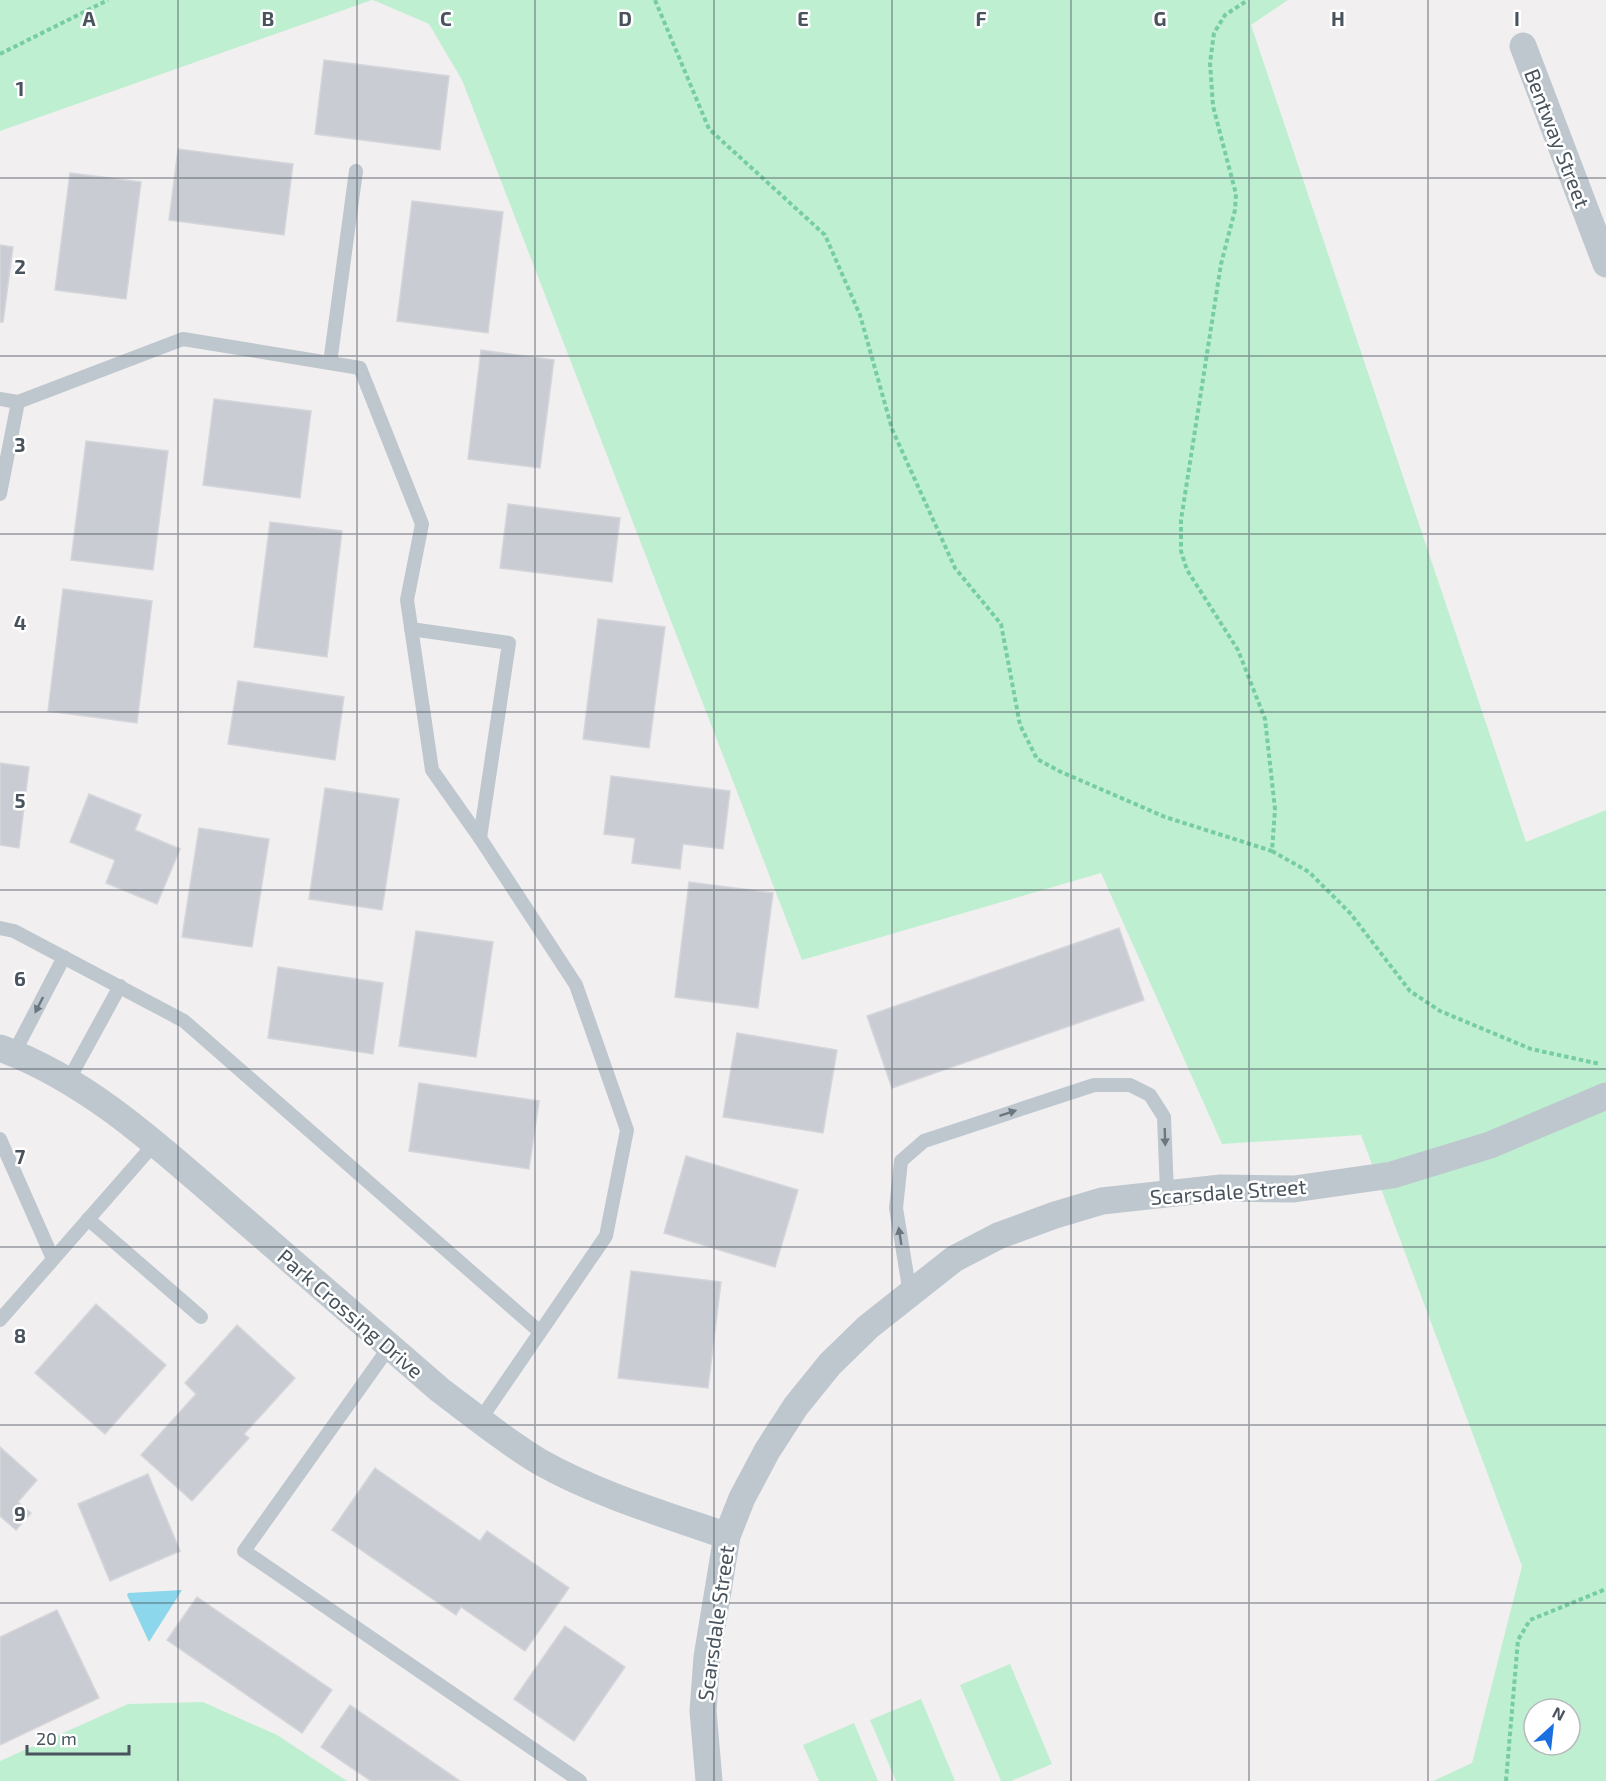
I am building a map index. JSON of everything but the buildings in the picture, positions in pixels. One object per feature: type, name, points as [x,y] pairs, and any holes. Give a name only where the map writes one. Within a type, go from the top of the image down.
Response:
[{"type":"street","name":"Bentway Street","points":[[1523,46],[1606,264]]},
{"type":"street","name":"Park Crossing Drive","points":[[7,1051],[68,1081],[135,1126],[440,1390],[540,1461],[610,1495],[727,1536]]},
{"type":"street","name":"Scarsdale Street","points":[[709,1781],[703,1711],[707,1657],[727,1536],[742,1498],[766,1451],[796,1406],[837,1357],[868,1327],[954,1259],[998,1236],[1102,1201],[1221,1188],[1294,1189],[1392,1175],[1490,1145],[1606,1096]]},
{"type":"lane","points":[[330,363],[356,171]]},
{"type":"lane","points":[[0,399],[18,402],[183,339],[360,368],[422,524],[406,600],[432,770],[480,838],[576,985],[627,1130],[606,1236],[480,1420]]},
{"type":"lane","points":[[0,494],[18,402]]},
{"type":"lane","points":[[411,629],[509,643],[480,838]]},
{"type":"lane","points":[[0,928],[14,931],[184,1021],[540,1332]]},
{"type":"lane","points":[[7,1051],[64,957]]},
{"type":"lane","points":[[68,1081],[120,986]]},
{"type":"lane","points":[[910,1294],[896,1208],[901,1161],[924,1141],[1094,1085],[1130,1085],[1150,1095],[1164,1117],[1167,1193]]},
{"type":"lane","points":[[0,1139],[53,1259]]},
{"type":"lane","points":[[0,1320],[154,1143]]},
{"type":"lane","points":[[88,1218],[201,1317]]},
{"type":"lane","points":[[390,1346],[244,1551],[580,1781]]},
{"type":"path","points":[[0,54],[108,0]]},
{"type":"path","points":[[655,0],[709,129],[825,236],[860,315],[892,429],[956,568],[1001,624],[1020,725],[1037,759],[1059,771],[1165,817],[1272,851],[1309,872],[1350,913],[1410,991],[1440,1011],[1531,1049],[1606,1065]]},
{"type":"path","points":[[1248,0],[1225,15],[1214,33],[1210,63],[1214,106],[1236,194],[1235,210],[1221,264],[1181,520],[1181,551],[1187,570],[1238,650],[1265,719],[1275,809],[1272,851]]},
{"type":"path","points":[[1506,1781],[1518,1640],[1530,1620],[1606,1589]]},
{"type":"green space","points":[[0,0],[372,0],[0,131]]},
{"type":"green space","points":[[373,0],[1288,0],[1251,25],[1526,842],[1606,810],[1606,1781],[1433,1781],[1472,1763],[1522,1566],[1361,1135],[1222,1144],[1101,873],[802,960],[462,80],[429,24]]},
{"type":"green space","points":[[1010,1664],[1052,1764],[1011,1781],[1001,1781],[960,1685]]},
{"type":"green space","points":[[921,1699],[955,1781],[896,1781],[870,1720]]},
{"type":"green space","points":[[203,1702],[277,1735],[347,1781],[0,1781],[0,1761],[128,1704]]},
{"type":"green space","points":[[854,1723],[878,1781],[819,1781],[803,1745]]},
{"type":"water","points":[[182,1590],[149,1642],[128,1593]]}]
